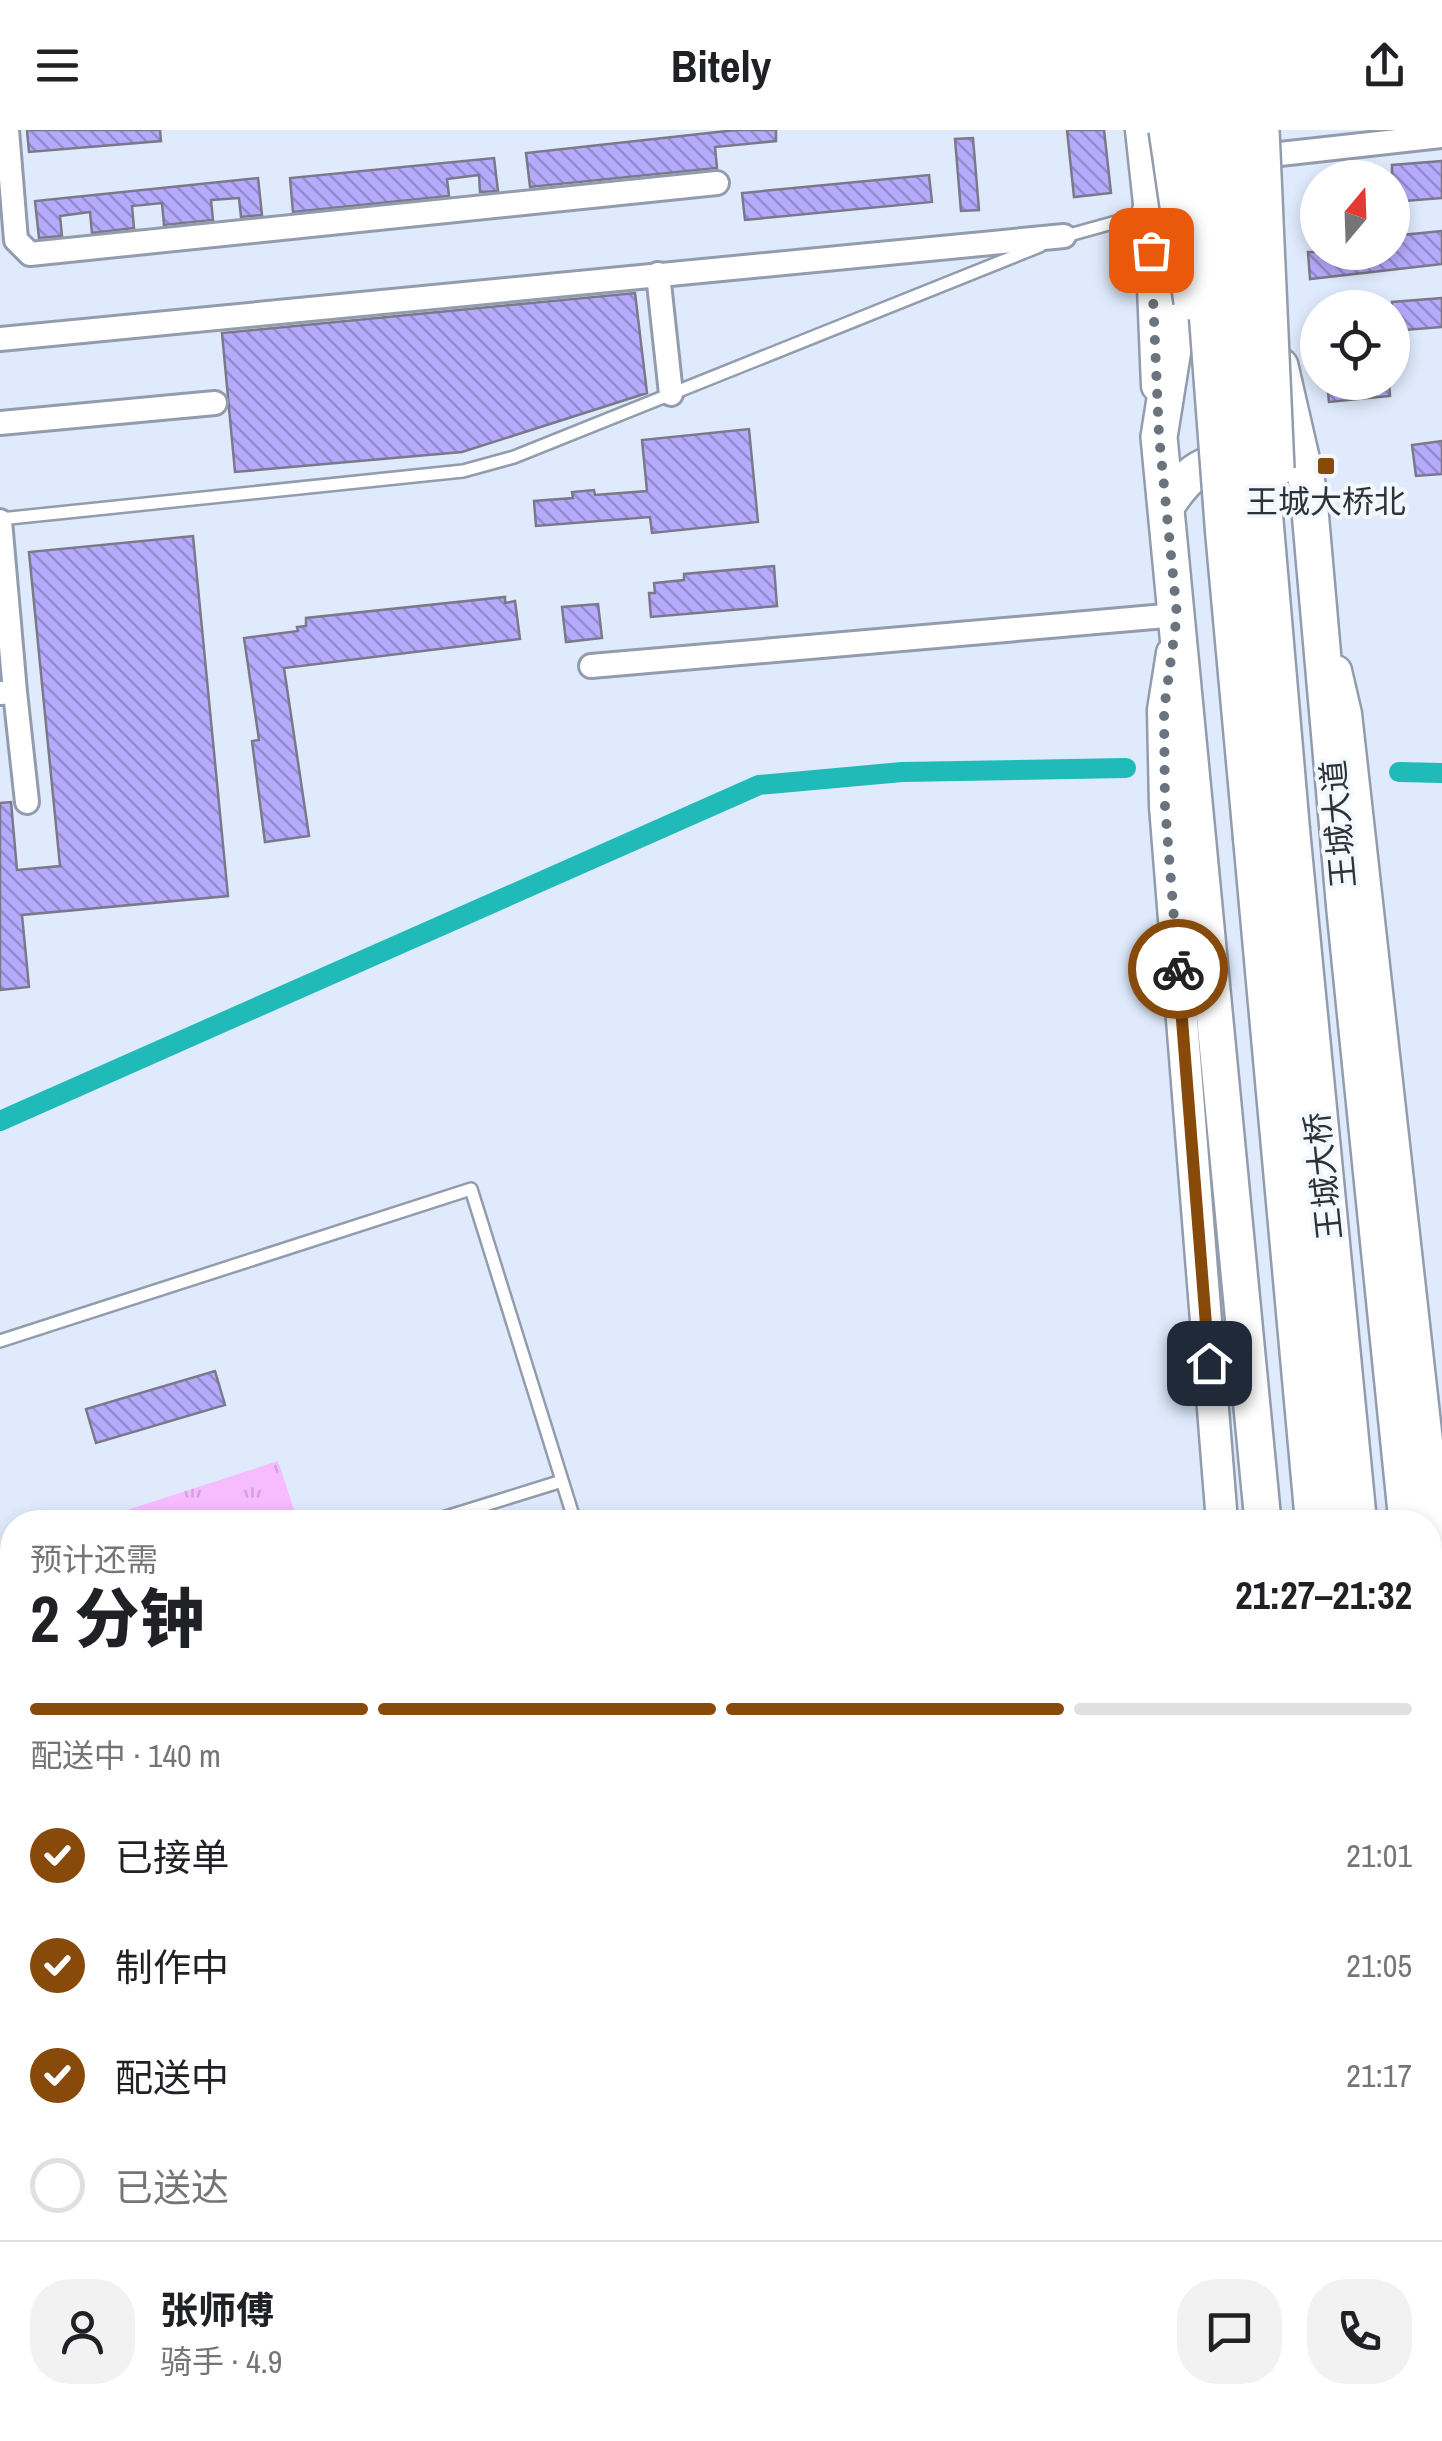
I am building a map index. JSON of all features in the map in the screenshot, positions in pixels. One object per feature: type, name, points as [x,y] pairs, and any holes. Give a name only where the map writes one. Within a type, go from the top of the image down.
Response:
[{"type":"highway","points":[[1196,130],[1226,531],[1271,834]]},
{"type":"highway","name":"王城大道","points":[[1229,130],[1271,834]]},
{"type":"highway","name":"王城大桥","points":[[1271,834],[1315,1510]]},
{"type":"highway","name":"王城大桥","points":[[1271,834],[1355,1510]]},
{"type":"main road","points":[[1142,130],[1150,213],[1159,436],[1262,1510]]},
{"type":"main road","points":[[1150,213],[1171,130]]},
{"type":"main road","points":[[1159,436],[1184,280],[1171,130]]},
{"type":"main road","points":[[1171,130],[1226,531]]},
{"type":"main road","name":"王城大道","points":[[1244,130],[1257,274],[1308,488],[1345,911],[1422,1510]]},
{"type":"main road","points":[[1266,136],[1271,834]]},
{"type":"main road","points":[[1266,136],[1291,413]]},
{"type":"main road","points":[[1167,505],[1185,478],[1209,462],[1245,458],[1276,463],[1308,488]]},
{"type":"main road","points":[[1316,576],[1346,714],[1423,1510]]},
{"type":"main road","points":[[1177,615],[1164,710],[1165,806],[1221,1510]]},
{"type":"street","points":[[7,130],[16,240],[30,254],[717,182]]},
{"type":"street","points":[[1266,136],[1442,136]]},
{"type":"street","points":[[0,340],[1064,236]]},
{"type":"street","points":[[658,274],[671,394]]},
{"type":"street","points":[[0,423],[215,402]]},
{"type":"street","points":[[0,520],[11,756],[27,802]]},
{"type":"street","points":[[590,666],[1177,615]]},
{"type":"lane","points":[[0,520],[462,471],[514,457],[1064,236],[1150,213]]},
{"type":"lane","points":[[0,1341],[472,1189],[571,1510]]},
{"type":"lane","points":[[468,1510],[562,1480]]},
{"type":"green space","points":[[278,1461],[294,1510],[127,1510]]},
{"type":"building","points":[[27,130],[160,130],[161,141],[29,152]]},
{"type":"building","points":[[736,130],[776,130],[776,141],[715,147],[717,168],[530,187],[526,153]]},
{"type":"building","points":[[1067,130],[1104,130],[1111,193],[1074,197]]},
{"type":"building","points":[[973,138],[979,210],[961,211],[955,139]]},
{"type":"building","points":[[494,158],[498,191],[480,192],[479,175],[447,179],[449,196],[293,212],[290,178]]},
{"type":"building","points":[[1442,161],[1442,198],[1410,201],[1410,164]]},
{"type":"building","points":[[929,175],[932,202],[745,220],[742,193]]},
{"type":"building","points":[[258,178],[262,215],[241,217],[239,198],[211,200],[213,220],[164,225],[162,203],[132,206],[134,228],[92,233],[90,212],[60,216],[62,236],[39,238],[35,201]]},
{"type":"building","points":[[1442,231],[1442,264],[1410,268],[1410,234]]},
{"type":"building","points":[[1309,270],[1389,270],[1310,279]]},
{"type":"building","points":[[635,293],[647,393],[462,452],[235,472],[222,333]]},
{"type":"building","points":[[1442,298],[1442,327],[1410,330],[1410,301]]},
{"type":"building","points":[[749,429],[758,522],[652,533],[650,517],[536,526],[534,501],[573,498],[572,492],[594,490],[595,495],[647,491],[642,440]]},
{"type":"building","points":[[1442,441],[1442,474],[1416,476],[1412,445]]},
{"type":"building","points":[[193,536],[228,896],[22,915],[29,987],[0,990],[0,803],[11,802],[17,870],[60,866],[29,552]]},
{"type":"building","points":[[774,566],[777,606],[651,617],[649,593],[655,593],[654,583],[684,580],[684,574]]},
{"type":"building","points":[[505,597],[505,603],[515,601],[520,639],[284,668],[309,836],[265,842],[252,741],[259,740],[244,638],[298,631],[297,627],[306,626],[306,618]]},
{"type":"building","points":[[598,604],[602,638],[566,642],[562,607]]},
{"type":"building","points":[[215,1371],[225,1405],[96,1443],[86,1409]]},
{"type":"waterway","points":[[0,1121],[759,785],[902,772],[1126,768]]},
{"type":"waterway","points":[[1399,772],[1442,773]]},
{"type":"way so far","points":[[1151,250],[1159,436],[1177,615],[1164,710],[1165,806],[1178,969]]},
{"type":"place","name":"王城大桥北","points":[[1326,466]]},
{"type":"route","points":[[1178,969],[1209,1363]]}]
